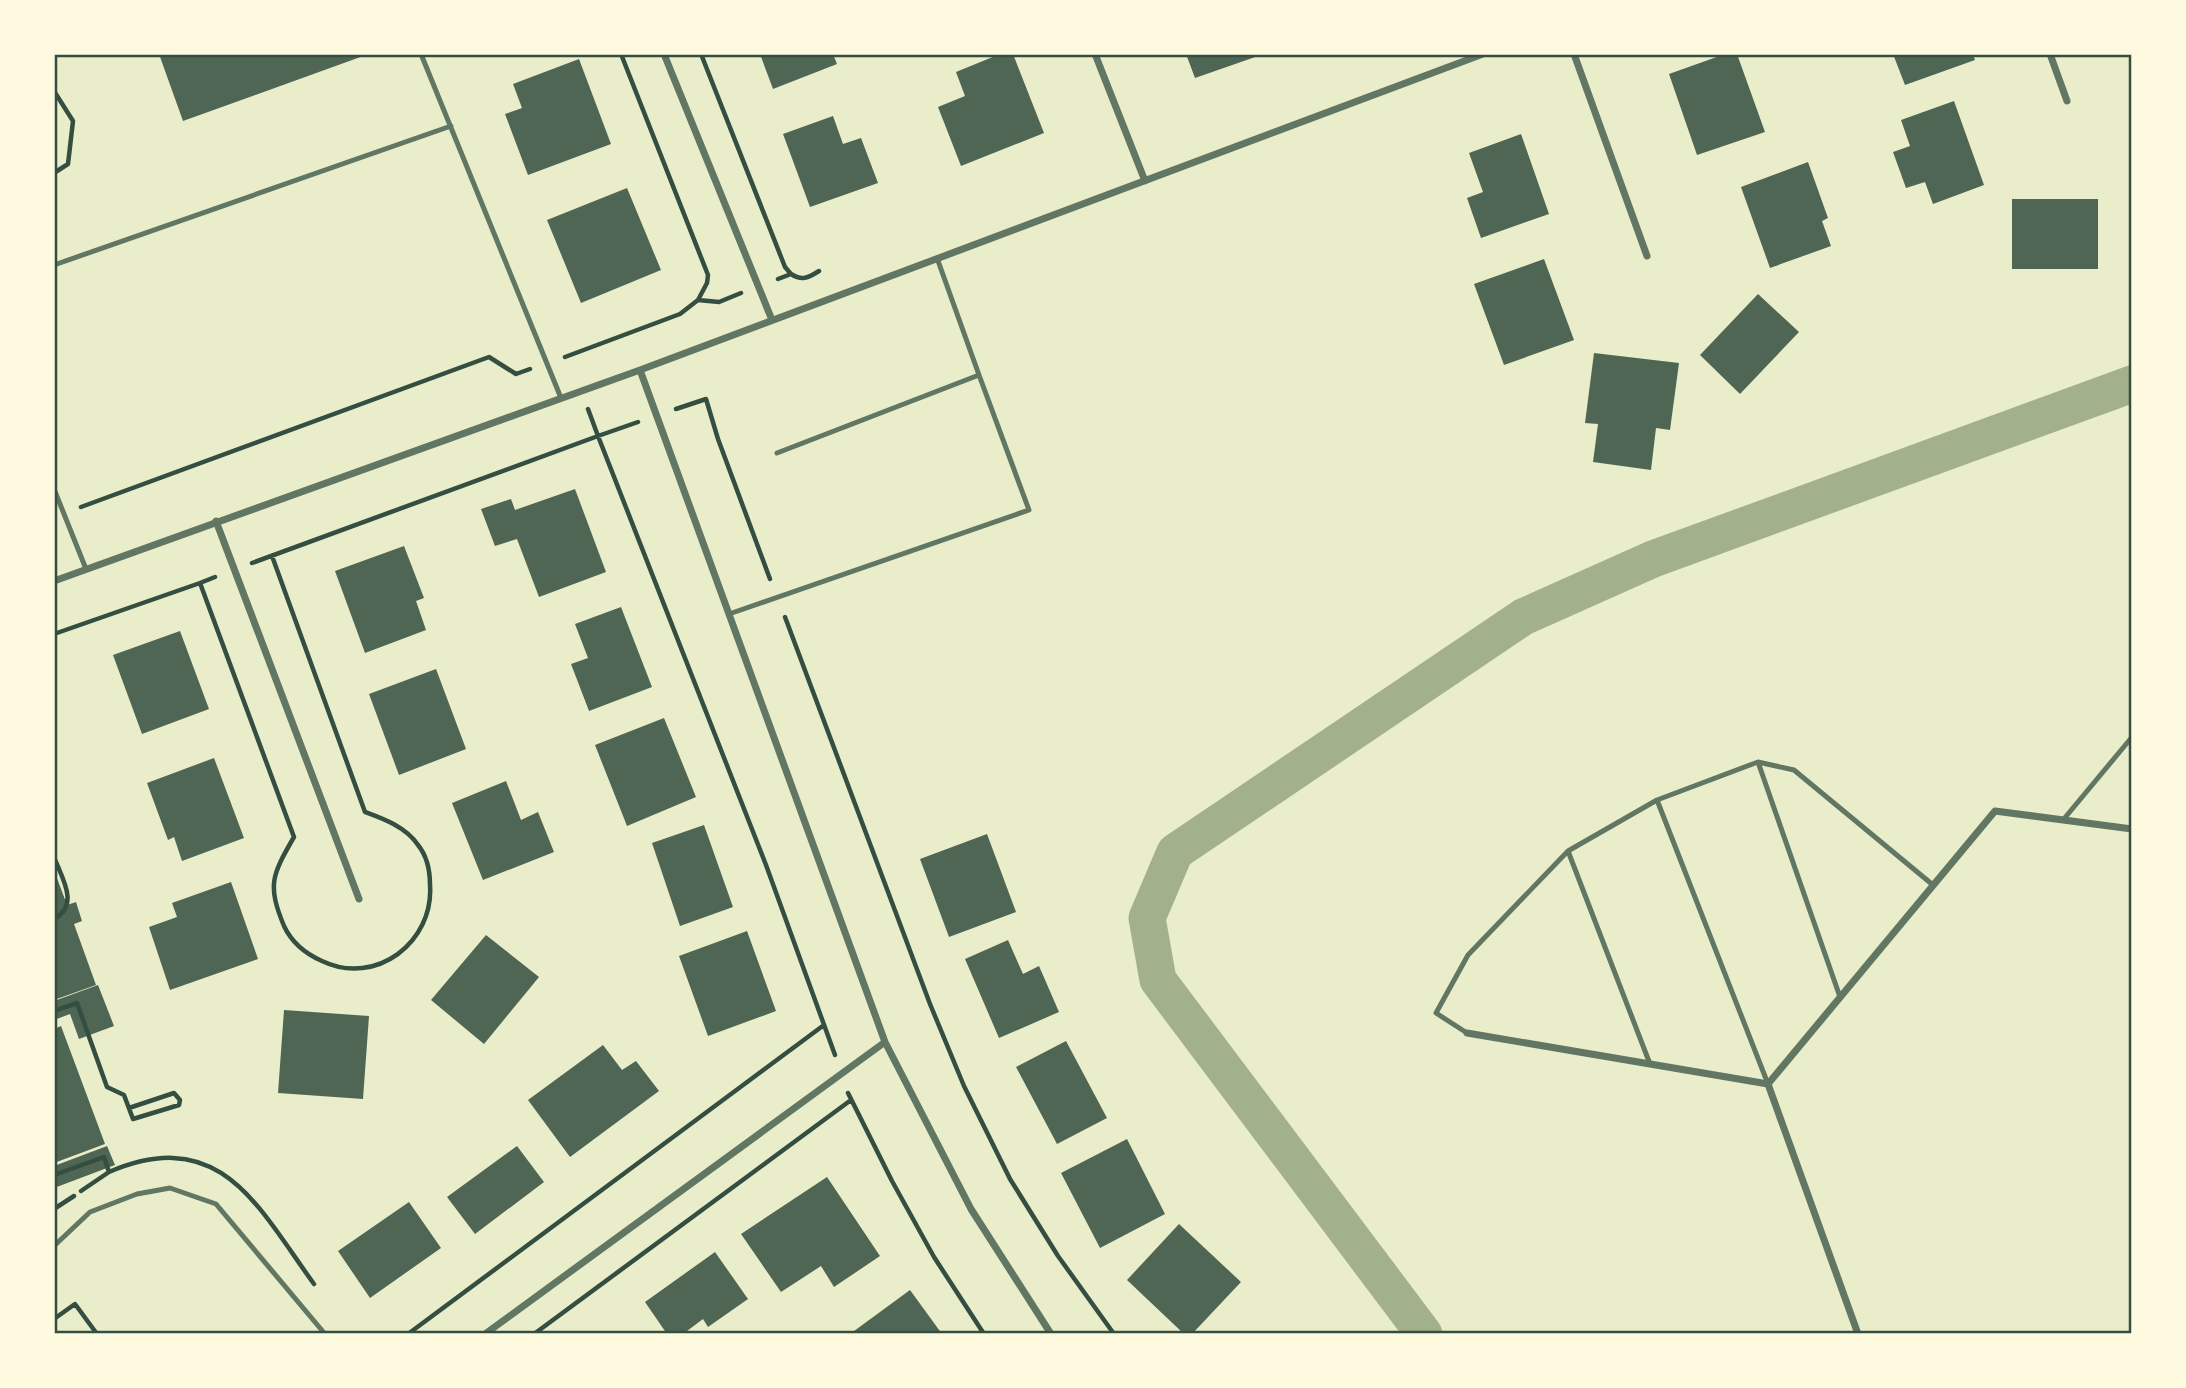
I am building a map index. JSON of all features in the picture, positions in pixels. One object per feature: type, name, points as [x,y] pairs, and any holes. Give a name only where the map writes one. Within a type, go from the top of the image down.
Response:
[{"type":"street","points":[[664,54],[772,320]]},
{"type":"street","points":[[1095,54],[1145,181]]},
{"type":"street","points":[[54,581],[640,370],[1483,54]]},
{"type":"street","points":[[1574,54],[1647,256]]},
{"type":"street","points":[[2050,54],[2067,101]]},
{"type":"street","points":[[640,370],[885,1042],[971,1209],[1051,1334]]},
{"type":"street","points":[[216,521],[359,899]]},
{"type":"street","points":[[1768,1084],[1995,811],[2132,829]]},
{"type":"street","points":[[1466,1033],[1768,1084]]},
{"type":"street","points":[[485,1334],[885,1042]]},
{"type":"street","points":[[1768,1084],[1858,1334]]},
{"type":"lane","points":[[421,54],[561,398]]},
{"type":"lane","points":[[54,265],[451,126]]},
{"type":"lane","points":[[729,614],[1029,510],[937,258]]},
{"type":"lane","points":[[777,453],[978,375]]},
{"type":"lane","points":[[54,489],[86,569]]},
{"type":"lane","points":[[2063,820],[2132,737]]},
{"type":"lane","points":[[1758,762],[1840,997]]},
{"type":"lane","points":[[1466,1033],[1436,1013],[1468,955],[1568,851],[1657,800],[1758,762],[1794,770],[1933,885]]},
{"type":"lane","points":[[1657,800],[1768,1084]]},
{"type":"lane","points":[[1568,851],[1650,1064]]},
{"type":"lane","points":[[54,1246],[90,1212],[136,1194],[170,1188],[216,1204],[324,1334]]},
{"type":"path","points":[[64,513],[489,357],[516,374],[680,314],[698,300],[708,275],[621,54]]},
{"type":"path","points":[[701,54],[785,267],[791,274],[806,279],[819,271]]},
{"type":"path","points":[[54,91],[73,121],[68,164],[54,173]]},
{"type":"path","points":[[698,300],[719,302],[791,274]]},
{"type":"path","points":[[567,356],[766,864],[851,1100],[934,1257],[984,1334]]},
{"type":"path","points":[[272,556],[706,399],[718,439],[777,597],[930,1004],[964,1086],[1010,1179],[1058,1256],[1114,1334]]},
{"type":"path","points":[[54,634],[200,583]]},
{"type":"path","points":[[54,857],[69,902],[66,911],[54,919]]},
{"type":"path","points":[[54,1011],[77,1003],[107,1087],[124,1095],[129,1108],[134,1119],[179,1105],[180,1100],[174,1093],[129,1108]]},
{"type":"path","points":[[408,1334],[824,1025]]},
{"type":"path","points":[[534,1334],[851,1100]]},
{"type":"path","points":[[54,1319],[75,1304],[97,1334]]},
{"type":"building","points":[[159,54],[366,54],[366,55],[183,121]]},
{"type":"building","points":[[760,54],[833,54],[837,64],[773,89]]},
{"type":"building","points":[[1000,54],[1013,54],[1044,133],[961,166],[938,107],[965,96],[956,72]]},
{"type":"building","points":[[1186,54],[1260,54],[1261,55],[1195,78]]},
{"type":"building","points":[[1725,54],[1737,54],[1765,132],[1697,155],[1669,74]]},
{"type":"building","points":[[1893,54],[1973,54],[1975,60],[1905,85]]},
{"type":"building","points":[[579,59],[611,144],[528,175],[505,114],[522,108],[513,84]]},
{"type":"building","points":[[1954,101],[1984,185],[1933,204],[1925,182],[1906,188],[1893,152],[1910,146],[1901,120]]},
{"type":"building","points":[[833,116],[843,144],[861,138],[878,183],[810,207],[783,134]]},
{"type":"building","points":[[1521,134],[1549,214],[1481,238],[1467,198],[1483,192],[1469,153]]},
{"type":"building","points":[[1808,162],[1828,218],[1822,221],[1831,246],[1770,268],[1741,187]]},
{"type":"building","points":[[627,188],[661,270],[581,303],[547,220]]},
{"type":"building","points":[[2012,199],[2098,199],[2098,269],[2012,269]]},
{"type":"building","points":[[1544,259],[1574,340],[1504,365],[1474,284]]},
{"type":"building","points":[[1758,294],[1799,332],[1740,394],[1700,355]]},
{"type":"building","points":[[1594,353],[1679,363],[1670,430],[1656,428],[1651,470],[1593,462],[1598,424],[1585,423]]},
{"type":"building","points":[[575,489],[606,572],[539,597],[517,539],[495,546],[481,509],[511,499],[515,510]]},
{"type":"building","points":[[404,546],[424,598],[416,601],[426,630],[365,653],[335,571]]},
{"type":"building","points":[[621,607],[652,687],[589,711],[571,664],[588,658],[575,624]]},
{"type":"building","points":[[180,631],[209,709],[142,734],[113,655]]},
{"type":"building","points":[[436,669],[466,749],[399,775],[369,694]]},
{"type":"building","points":[[664,718],[696,797],[627,826],[595,745]]},
{"type":"building","points":[[214,758],[244,838],[182,861],[174,837],[168,840],[147,783]]},
{"type":"building","points":[[506,781],[521,820],[538,812],[554,852],[483,880],[452,803]]},
{"type":"building","points":[[704,825],[733,907],[680,926],[652,843]]},
{"type":"building","points":[[987,834],[1016,912],[949,937],[920,859]]},
{"type":"building","points":[[54,870],[67,905],[76,902],[82,921],[74,924],[96,985],[54,1000]]},
{"type":"building","points":[[231,882],[258,959],[170,990],[149,927],[177,917],[172,903]]},
{"type":"building","points":[[747,931],[776,1011],[708,1036],[679,956]]},
{"type":"building","points":[[486,935],[539,977],[484,1044],[431,1000]]},
{"type":"building","points":[[1008,940],[1023,974],[1039,966],[1059,1012],[999,1038],[965,959]]},
{"type":"building","points":[[98,985],[114,1026],[79,1039],[70,1014],[54,1020],[54,1001]]},
{"type":"building","points":[[284,1010],[369,1016],[363,1099],[278,1093]]},
{"type":"building","points":[[61,1026],[105,1144],[54,1163],[54,1029]]},
{"type":"building","points":[[1066,1041],[1107,1118],[1057,1144],[1016,1067]]},
{"type":"building","points":[[603,1045],[622,1070],[636,1061],[659,1091],[570,1157],[528,1100]]},
{"type":"building","points":[[1127,1139],[1165,1214],[1100,1248],[1061,1173]]},
{"type":"building","points":[[107,1146],[115,1165],[54,1188],[54,1166]]},
{"type":"building","points":[[517,1146],[544,1182],[475,1234],[447,1197]]},
{"type":"building","points":[[827,1177],[880,1256],[834,1287],[821,1266],[781,1292],[741,1234]]},
{"type":"building","points":[[409,1202],[441,1248],[370,1298],[338,1251]]},
{"type":"building","points":[[1179,1224],[1241,1282],[1192,1334],[1184,1334],[1127,1280]]},
{"type":"building","points":[[715,1252],[748,1299],[708,1327],[703,1319],[683,1334],[667,1334],[645,1302]]},
{"type":"building","points":[[910,1290],[942,1334],[850,1334]]},
{"type":"waterway","points":[[1424,1334],[1158,980],[1147,918],[1175,852],[1523,617],[1653,559],[2132,384]]}]
